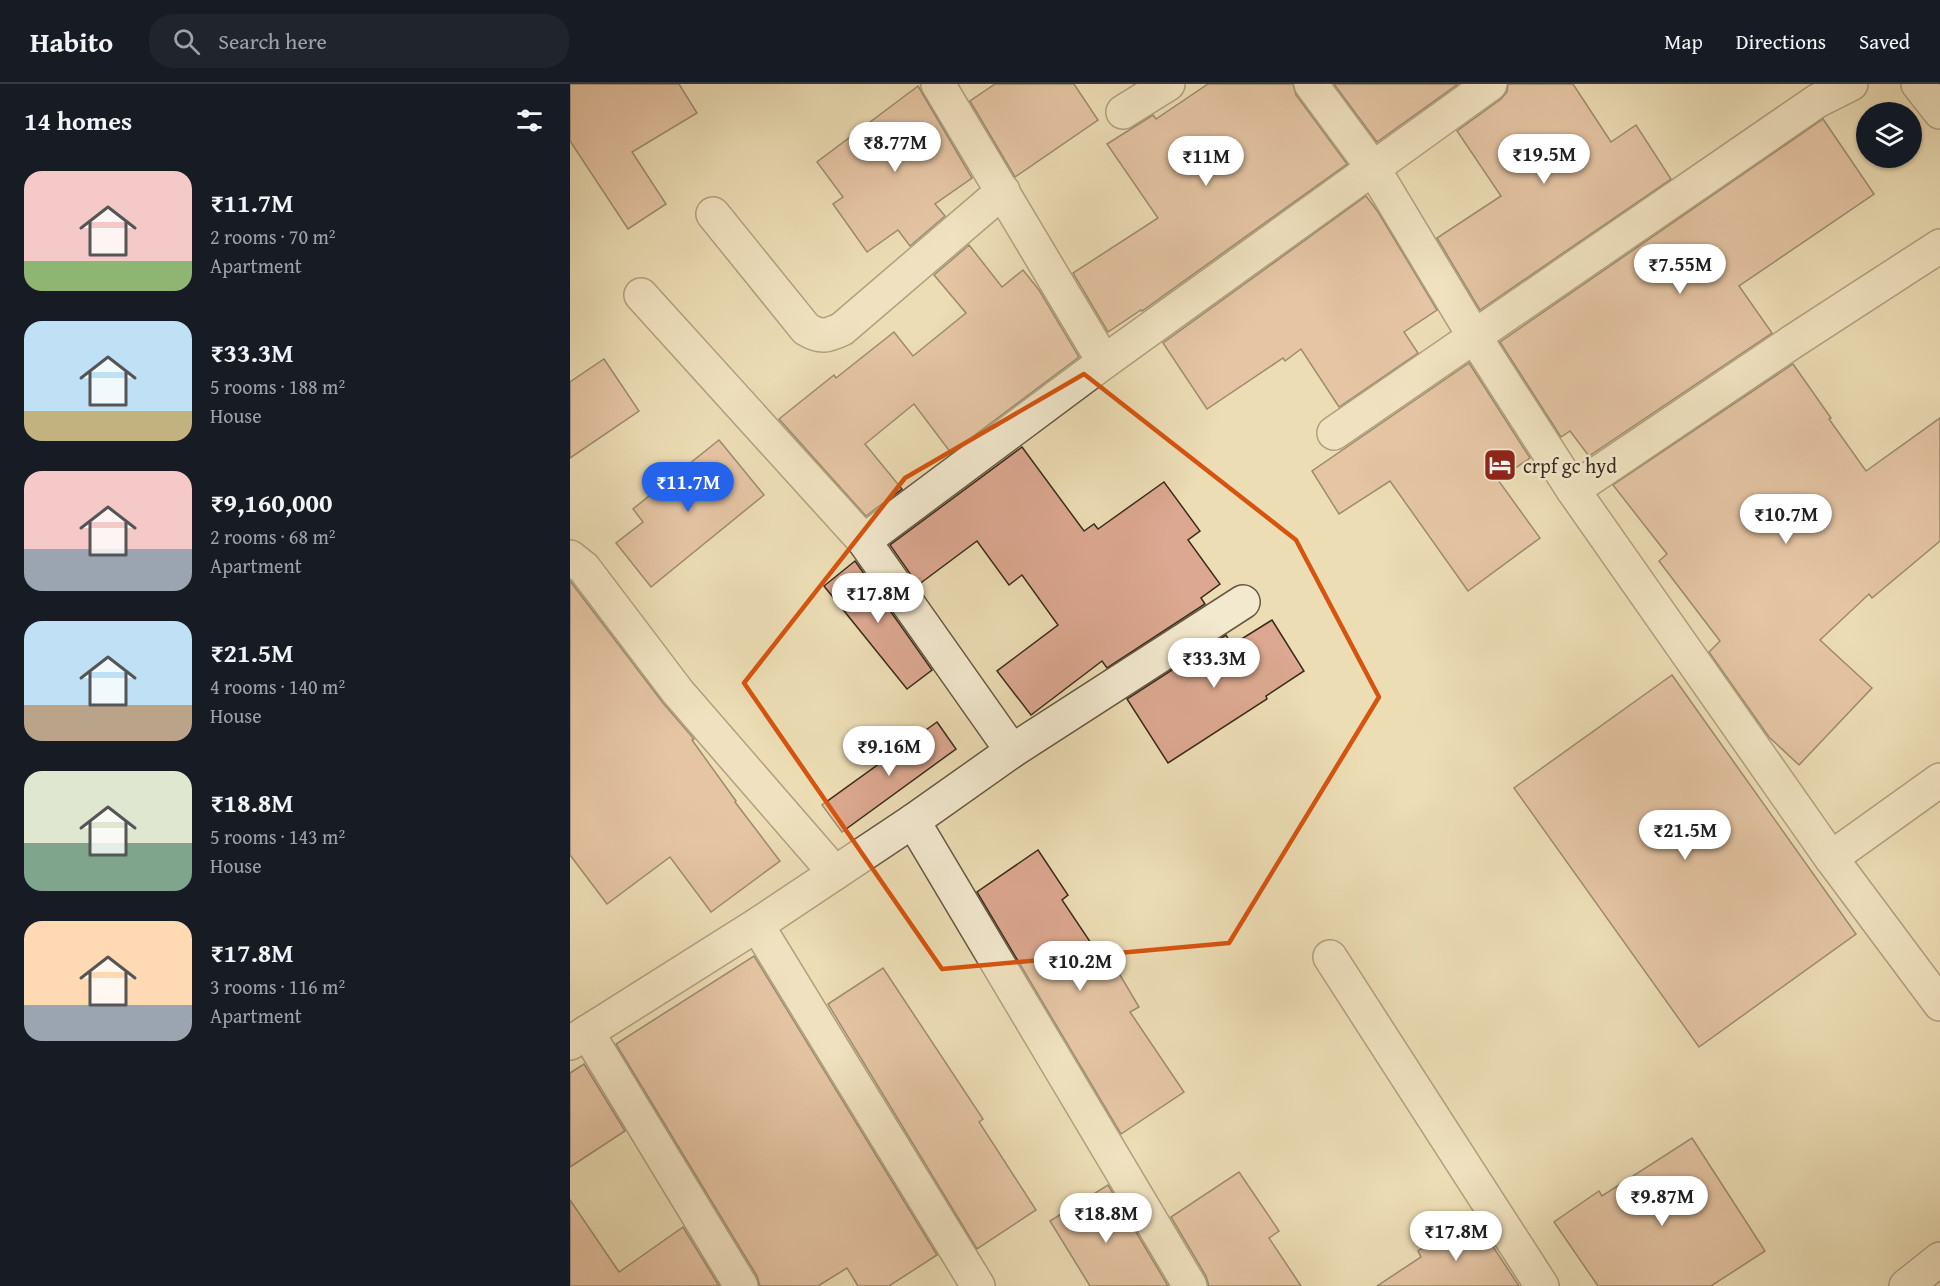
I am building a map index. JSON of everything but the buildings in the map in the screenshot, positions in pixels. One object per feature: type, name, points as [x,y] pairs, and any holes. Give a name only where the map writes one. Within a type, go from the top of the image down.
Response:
[{"type":"street","points":[[938,84],[1104,362]]},
{"type":"street","points":[[1123,112],[1168,84]]},
{"type":"street","points":[[1311,84],[1372,168],[1474,336],[1573,490],[1831,858],[1940,1004]]},
{"type":"street","points":[[864,541],[1104,362],[1490,84]]},
{"type":"street","points":[[1334,433],[1817,101],[1851,84]]},
{"type":"street","points":[[1918,84],[1940,112]]},
{"type":"street","points":[[713,214],[806,329],[816,335],[829,335],[842,329],[1003,192]]},
{"type":"street","points":[[1573,490],[1792,342],[1940,246]]},
{"type":"street","points":[[641,295],[864,541],[1012,751]]},
{"type":"street","points":[[570,557],[584,568],[678,692],[835,873]]},
{"type":"street","points":[[741,1286],[579,1038],[757,925],[913,821],[1012,751],[1243,602]]},
{"type":"street","points":[[1831,858],[1940,780]]},
{"type":"street","points":[[913,821],[1190,1286]]},
{"type":"street","points":[[757,925],[978,1286]]},
{"type":"street","points":[[1330,957],[1542,1286]]},
{"type":"street","points":[[1906,1286],[1940,1259]]},
{"type":"highlighted area","points":[[1084,374],[1296,540],[1379,697],[1229,943],[942,969],[744,683],[905,478]]},
{"type":"place","name":"crpf gc hyd","points":[[1500,465]]}]
